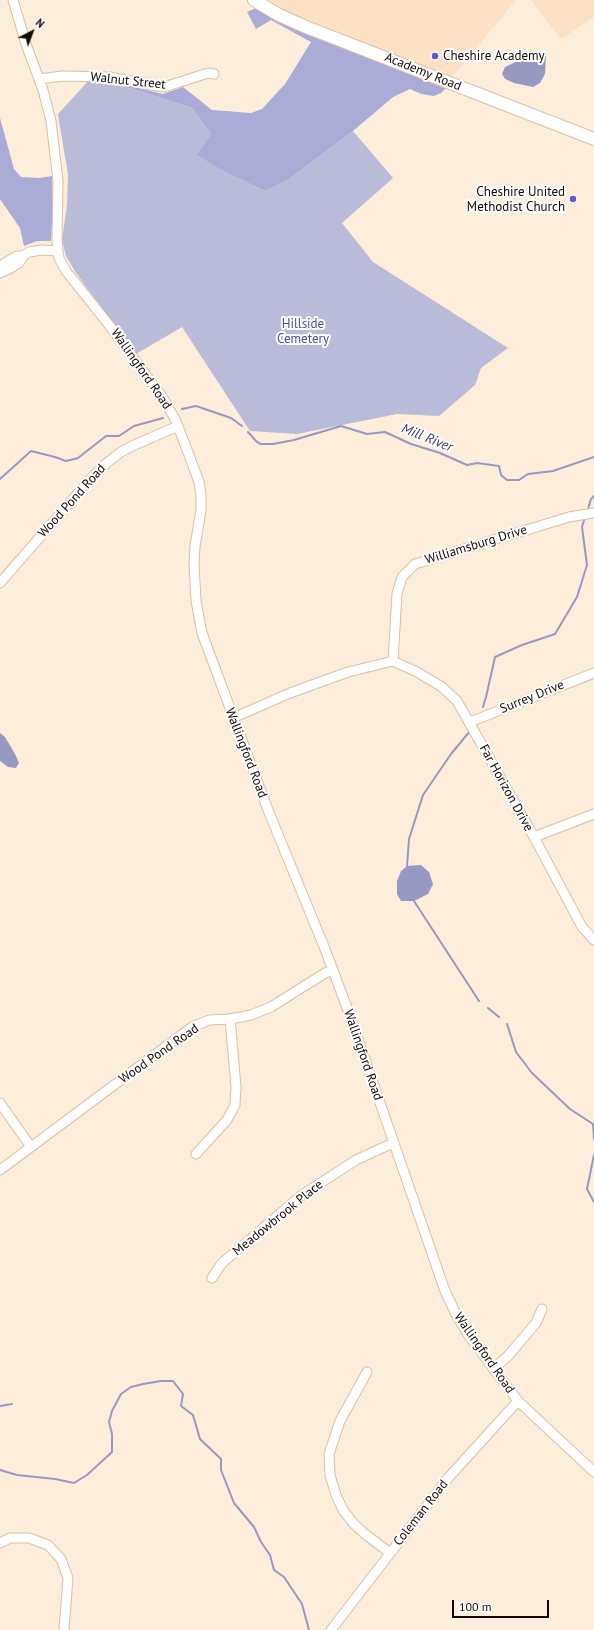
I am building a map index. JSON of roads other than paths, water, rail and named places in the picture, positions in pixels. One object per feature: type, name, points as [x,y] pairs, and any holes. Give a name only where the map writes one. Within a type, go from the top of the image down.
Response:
[{"type":"main road","name":"Academy Road","points":[[254,0],[279,15],[306,27],[594,139]]},
{"type":"street","name":"Wallingford Road","points":[[13,0],[51,121],[59,194],[57,250],[59,258],[66,271],[153,382],[178,426],[195,471],[201,495],[201,510],[195,546],[194,564],[199,624],[210,658],[271,817],[333,970],[445,1291],[457,1316],[493,1369],[518,1401],[594,1472]]},
{"type":"street","name":"Walnut Street","points":[[39,79],[63,76],[110,77],[164,88],[208,73],[214,74]]},
{"type":"street","points":[[0,266],[17,256],[23,256],[35,251],[57,250]]},
{"type":"street","points":[[0,272],[2,273],[19,263],[23,256]]},
{"type":"street","name":"Wood Pond Road","points":[[0,583],[93,476],[108,462],[132,446],[178,426]]},
{"type":"street","name":"Williamsburg Drive","points":[[393,661],[397,594],[402,577],[415,564],[569,517],[594,513]]},
{"type":"street","points":[[233,718],[290,693],[348,672],[393,661]]},
{"type":"street","name":"Far Horizon Drive","points":[[393,661],[417,672],[442,687],[457,701],[534,837],[582,927],[594,940]]},
{"type":"street","name":"Surrey Drive","points":[[470,722],[594,673]]},
{"type":"street","points":[[534,837],[594,814]]},
{"type":"street","name":"Wood Pond Road","points":[[0,1170],[192,1027],[209,1020],[251,1015],[271,1007],[333,970]]},
{"type":"street","points":[[196,1154],[227,1120],[235,1105],[236,1087],[230,1018]]},
{"type":"street","points":[[0,1103],[31,1147]]},
{"type":"street","name":"Meadowbrook Place","points":[[212,1278],[222,1263],[302,1195],[356,1160],[393,1143]]},
{"type":"street","points":[[493,1369],[507,1357],[536,1323],[542,1309]]},
{"type":"street","points":[[367,1372],[340,1421],[329,1454],[330,1475],[336,1496],[343,1510],[354,1524],[390,1553]]},
{"type":"street","name":"Coleman Road","points":[[331,1630],[464,1459],[518,1401]]},
{"type":"street","points":[[0,1543],[10,1538],[29,1538],[48,1546],[61,1559],[68,1578],[64,1630]]},
{"type":"waterway","name":"Mill River","points":[[182,409],[196,406],[231,418],[242,426]]},
{"type":"waterway","name":"Mill River","points":[[0,479],[31,451],[66,461],[78,458],[106,436],[119,436],[134,426],[163,418]]},
{"type":"waterway","name":"Mill River","points":[[248,432],[257,442],[261,444],[273,444],[294,440],[341,426],[367,434],[385,432],[411,444],[440,453],[467,465],[477,463],[499,466],[501,475],[507,480],[519,480],[528,474],[553,471],[594,457]]},
{"type":"waterway","points":[[588,509],[591,499],[594,496]]},
{"type":"waterway","points":[[483,707],[495,657],[522,645],[555,634],[577,597],[587,565],[582,527],[584,520]]},
{"type":"waterway","points":[[407,866],[409,839],[423,795],[451,754],[470,731]]},
{"type":"waterway","points":[[414,901],[479,1001]]},
{"type":"waterway","points":[[488,1008],[499,1017]]},
{"type":"waterway","points":[[507,1024],[516,1052],[532,1073],[570,1109],[593,1124],[594,1139]]},
{"type":"waterway","points":[[594,1155],[587,1189],[594,1202]]},
{"type":"waterway","points":[[0,1470],[17,1475],[55,1479],[74,1483],[87,1475],[112,1452],[112,1434],[109,1422],[112,1411],[121,1394],[131,1387],[161,1381],[173,1381],[183,1394],[181,1406],[193,1415],[200,1439],[221,1459],[221,1470],[234,1503],[254,1527],[261,1542],[270,1555],[274,1570],[284,1577],[302,1604],[309,1630]]},
{"type":"waterway","points":[[0,1406],[12,1404]]},
{"type":"place","name":"Cheshire Academy","points":[[435,56]]},
{"type":"place","name":"Cheshire United Methodist Church","points":[[573,199]]},
{"type":"park label","name":"Hillside Cemetery","points":[[303,332]]}]
